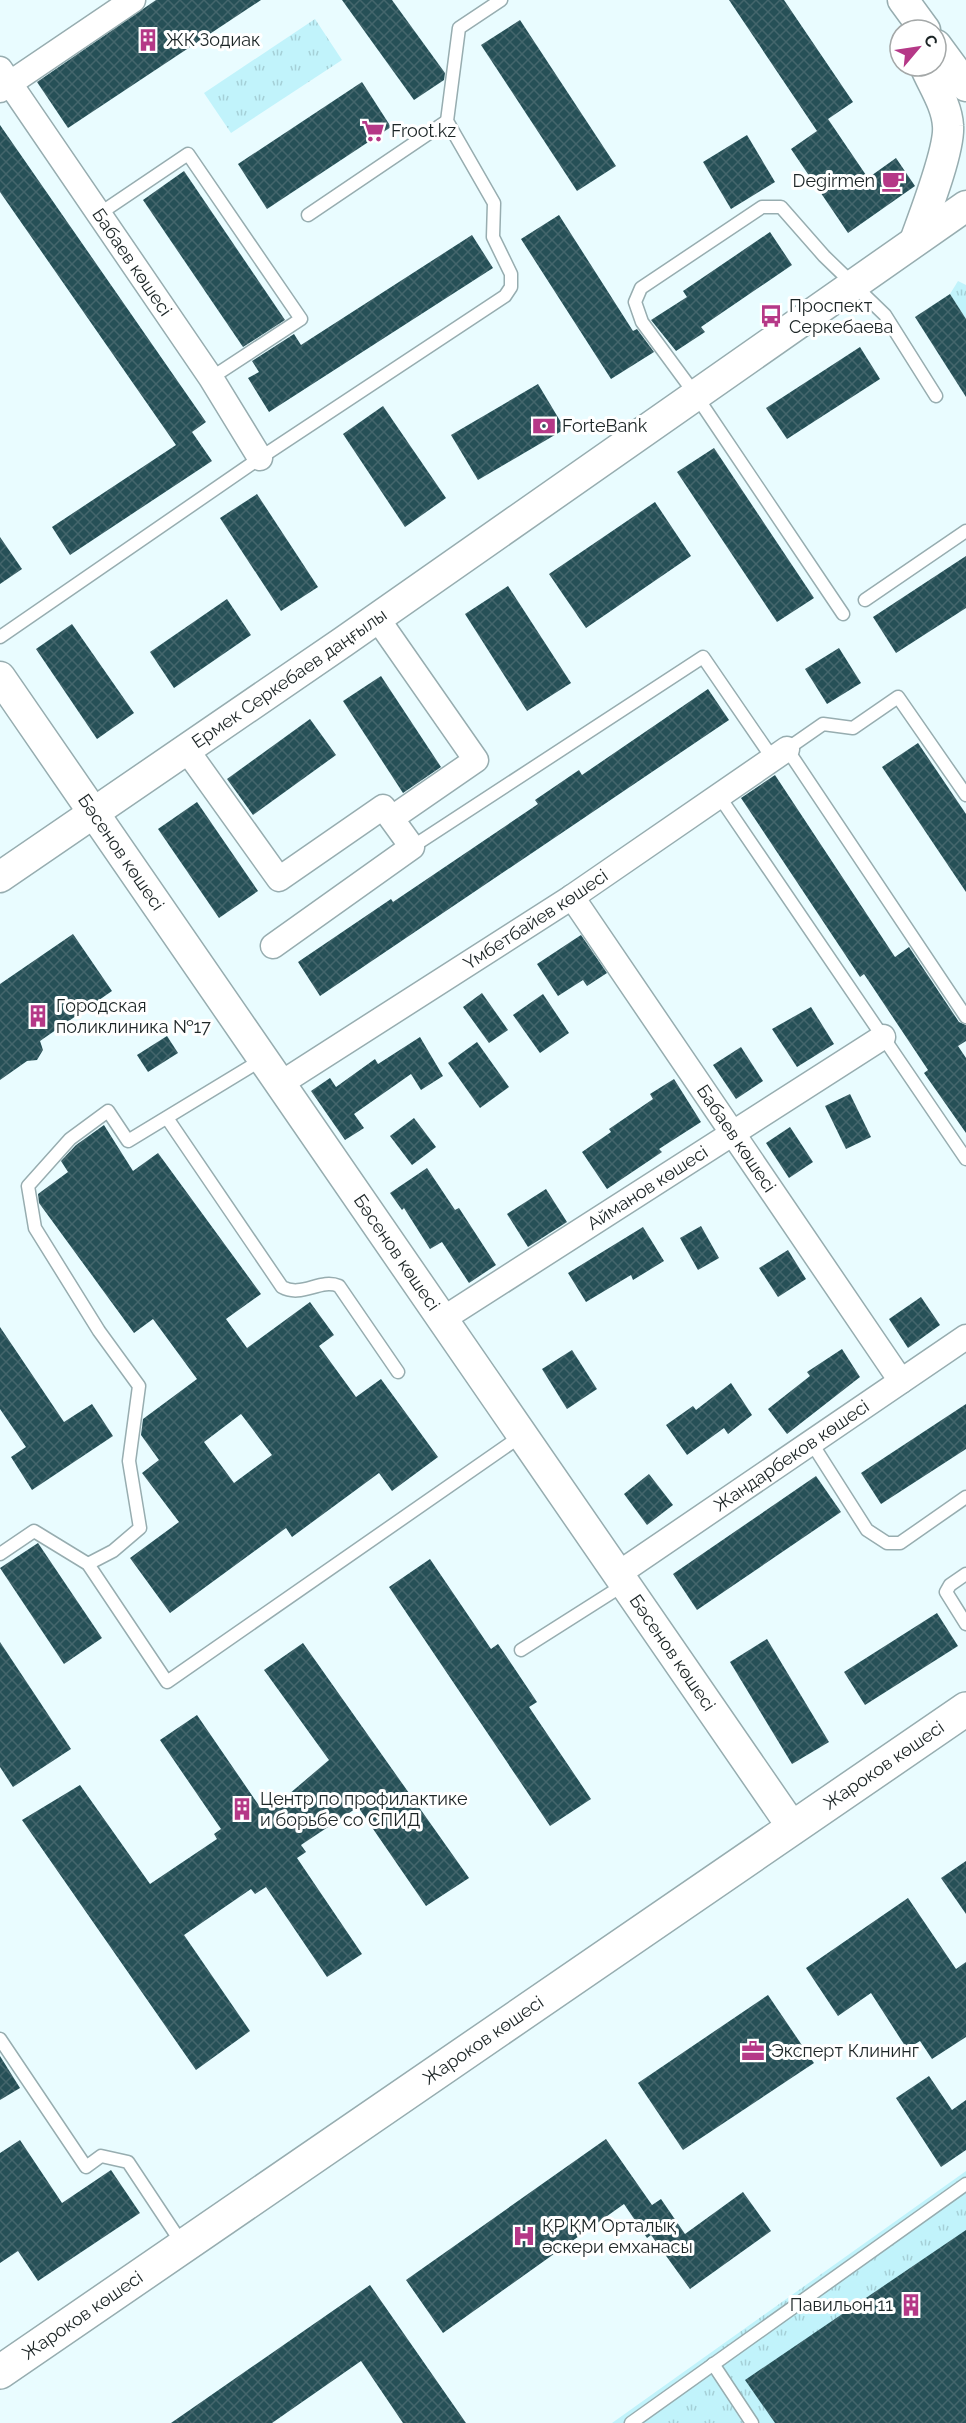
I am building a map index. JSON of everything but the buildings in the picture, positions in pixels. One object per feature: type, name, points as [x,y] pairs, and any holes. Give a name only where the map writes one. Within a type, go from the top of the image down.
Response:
[{"type":"main road","name":"Жароков көшесі","points":[[0,2372],[966,1709]]},
{"type":"street","points":[[3,81],[133,0]]},
{"type":"street","points":[[894,0],[902,18]]},
{"type":"street","points":[[903,0],[916,18]]},
{"type":"street","points":[[948,61],[966,86]]},
{"type":"street","points":[[915,241],[936,180],[949,129],[946,114],[930,78]]},
{"type":"street","points":[[933,78],[966,127]]},
{"type":"street","name":"Бабаев көшесі","points":[[3,81],[99,214],[211,378],[260,458]]},
{"type":"street","name":"Ермек Серкебаев даңғылы","points":[[0,877],[377,618],[966,206]]},
{"type":"street","points":[[377,618],[476,760],[392,818]]},
{"type":"street","name":"Бәсенов көшесі","points":[[0,677],[793,1828]]},
{"type":"street","points":[[186,749],[279,879],[383,807],[412,847],[273,946]]},
{"type":"street","name":"Үмбетбайев көшесі","points":[[280,1084],[572,897],[780,754]]},
{"type":"street","name":"Бабаев көшесі","points":[[572,897],[900,1381]]},
{"type":"street","name":"Айманов көшесі","points":[[443,1319],[734,1135],[883,1037]]},
{"type":"street","name":"Жандарбеков көшесі","points":[[622,1579],[811,1442],[966,1337]]},
{"type":"lane","points":[[0,637],[260,458],[505,296],[511,287],[511,274],[492,237],[494,203],[447,121],[459,28],[501,0]]},
{"type":"lane","points":[[308,215],[447,121]]},
{"type":"lane","points":[[99,214],[188,154],[301,319],[211,378]]},
{"type":"lane","points":[[843,614],[695,394],[642,322],[635,302],[641,288],[762,207],[781,207],[824,256],[885,315],[936,396]]},
{"type":"lane","points":[[865,600],[966,531]]},
{"type":"lane","points":[[412,847],[703,657],[780,754],[966,1017]]},
{"type":"lane","points":[[780,754],[823,724],[853,728],[898,697],[966,795]]},
{"type":"lane","points":[[719,796],[966,1159]]},
{"type":"lane","points":[[88,1564],[113,1551],[140,1528],[129,1461],[139,1386],[99,1330],[35,1228],[28,1186],[70,1139],[108,1111],[128,1141],[168,1118],[224,1080],[263,1059]]},
{"type":"lane","points":[[168,1118],[282,1287],[290,1291],[301,1291],[331,1282],[339,1286],[398,1372]]},
{"type":"lane","points":[[0,1554],[34,1531],[88,1564],[167,1682],[522,1435]]},
{"type":"lane","points":[[811,1442],[867,1530],[887,1543],[900,1543],[966,1497]]},
{"type":"lane","points":[[966,1574],[950,1585],[946,1592],[966,1624]]},
{"type":"lane","points":[[520,1650],[622,1579]]},
{"type":"lane","points":[[0,2039],[86,2167],[101,2156],[128,2162],[183,2246]]},
{"type":"lane","points":[[631,2423],[966,2184]]},
{"type":"lane","points":[[713,2364],[752,2423]]},
{"type":"green space","points":[[315,19],[342,60],[231,133],[204,93]]},
{"type":"green space","points":[[958,281],[966,285],[966,319],[950,294]]},
{"type":"green space","points":[[966,2171],[966,2423],[612,2423]]},
{"type":"place","name":"ЖК Зодиак","points":[[148,40]]},
{"type":"place","name":"Froot.kz","points":[[373,131]]},
{"type":"place","name":"Degirmen","points":[[893,181]]},
{"type":"place","name":"Проспект Серкебаева","points":[[771,316]]},
{"type":"place","name":"ForteBank","points":[[544,426]]},
{"type":"place","name":"Городская поликлиника №17","points":[[38,1016]]},
{"type":"place","name":"Центр по профилактике и борьбе со СПИД","points":[[242,1809]]},
{"type":"place","name":"Эксперт Клининг","points":[[753,2051]]},
{"type":"place","name":"ҚР ҚМ Орталық әскери емханасы","points":[[524,2236]]},
{"type":"place","name":"Павильон 11","points":[[911,2305]]}]
